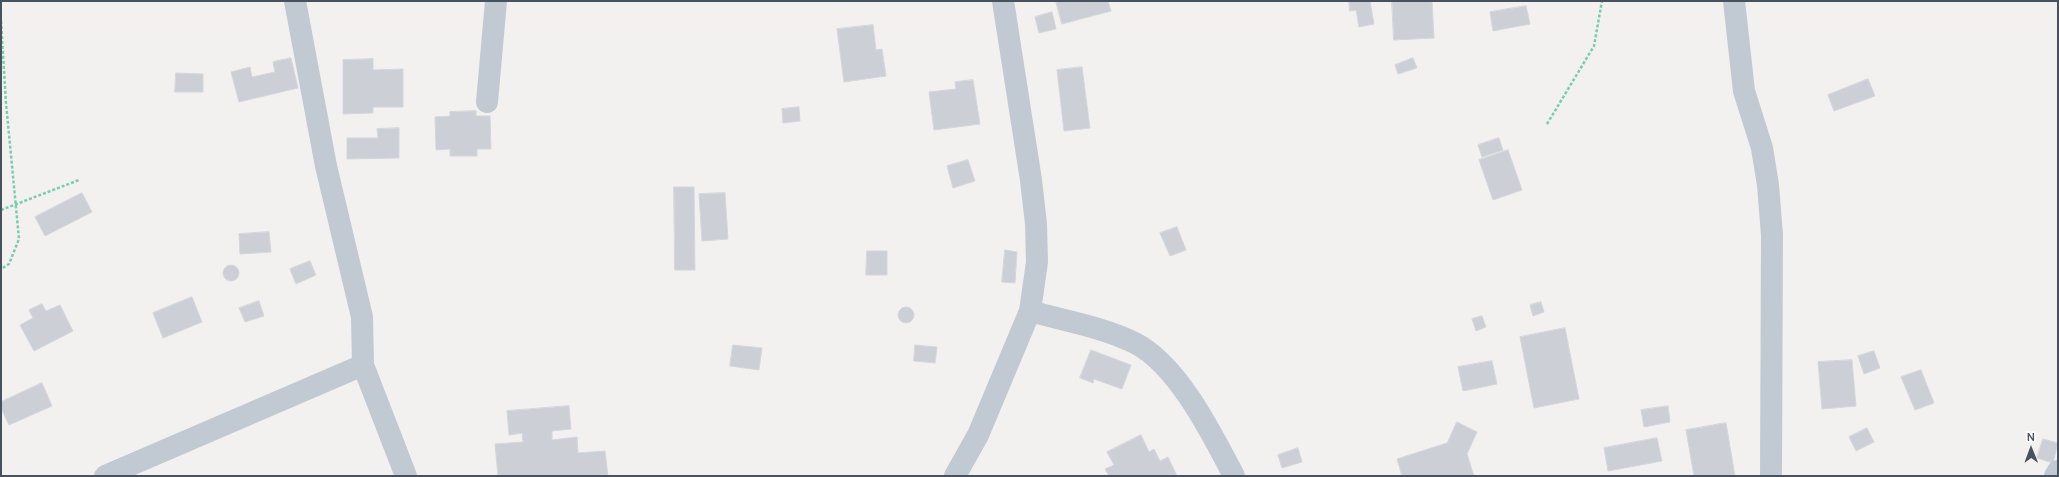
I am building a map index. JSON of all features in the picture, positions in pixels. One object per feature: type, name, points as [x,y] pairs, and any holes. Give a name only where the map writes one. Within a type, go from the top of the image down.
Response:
[{"type":"street","points":[[294,1],[326,166],[362,317],[363,365],[406,476]]},
{"type":"street","points":[[487,102],[496,1]]},
{"type":"street","points":[[955,476],[978,435],[1030,311],[1037,262],[1036,224],[1003,1]]},
{"type":"street","points":[[1734,1],[1744,92],[1762,148],[1768,185],[1772,235],[1771,476]]},
{"type":"street","points":[[1030,311],[1116,335],[1136,344],[1157,357],[1168,367],[1181,386],[1215,439],[1234,476]]},
{"type":"street","points":[[105,476],[363,365]]},
{"type":"street","points":[[2055,476],[2058,471]]},
{"type":"path","points":[[1547,124],[1594,46],[1602,1]]},
{"type":"path","points":[[1,21],[6,103],[19,239],[9,264],[1,269]]},
{"type":"path","points":[[1,210],[16,206],[79,180]]},
{"type":"building","points":[[1056,1],[1108,1],[1111,11],[1062,24]]},
{"type":"building","points":[[1349,1],[1370,1],[1374,24],[1359,27],[1356,10],[1350,11]]},
{"type":"building","points":[[1392,1],[1432,1],[1434,38],[1394,40]]},
{"type":"building","points":[[1526,6],[1530,24],[1493,31],[1490,12]]},
{"type":"building","points":[[1052,12],[1056,29],[1039,33],[1035,17]]},
{"type":"building","points":[[873,25],[876,50],[882,49],[886,76],[844,82],[837,29]]},
{"type":"building","points":[[291,58],[298,88],[239,102],[231,72],[250,67],[252,77],[275,72],[273,62]]},
{"type":"building","points":[[1413,58],[1417,68],[1398,74],[1395,65]]},
{"type":"building","points":[[373,59],[373,70],[403,69],[403,107],[373,107],[373,113],[343,114],[343,60]]},
{"type":"building","points":[[1082,67],[1090,128],[1064,131],[1057,70]]},
{"type":"building","points":[[176,73],[203,74],[203,92],[175,92]]},
{"type":"building","points":[[1868,79],[1875,96],[1834,111],[1828,95]]},
{"type":"building","points":[[973,80],[980,124],[934,130],[929,92],[956,89],[955,82]]},
{"type":"building","points":[[799,107],[800,121],[783,123],[782,109]]},
{"type":"building","points":[[476,111],[476,116],[490,116],[491,149],[477,149],[477,156],[450,156],[450,149],[436,150],[435,117],[450,116],[450,112]]},
{"type":"building","points":[[399,128],[399,158],[347,159],[347,138],[378,138],[377,129]]},
{"type":"building","points":[[1499,138],[1503,150],[1482,157],[1478,145]]},
{"type":"building","points":[[1508,150],[1522,190],[1493,200],[1479,160]]},
{"type":"building","points":[[968,160],[975,181],[953,188],[947,166]]},
{"type":"building","points":[[674,187],[694,187],[695,270],[675,270]]},
{"type":"building","points":[[82,193],[92,212],[45,236],[35,217]]},
{"type":"building","points":[[725,193],[728,239],[702,241],[699,194]]},
{"type":"building","points":[[1177,227],[1186,250],[1170,256],[1160,233]]},
{"type":"building","points":[[269,232],[271,252],[240,254],[239,234]]},
{"type":"building","points":[[1005,250],[1017,252],[1015,283],[1002,282]]},
{"type":"building","points":[[867,251],[887,251],[887,275],[866,275]]},
{"type":"building","points":[[310,261],[316,275],[296,284],[290,269]]},
{"type":"building","points":[[228,265],[234,265],[239,270],[237,279],[234,281],[228,281],[223,276],[223,270]]},
{"type":"building","points":[[192,297],[202,322],[163,338],[153,313]]},
{"type":"building","points":[[259,301],[264,316],[245,322],[239,308]]},
{"type":"building","points":[[1541,302],[1544,312],[1533,316],[1530,305]]},
{"type":"building","points":[[42,304],[46,311],[60,305],[73,331],[34,351],[20,325],[33,318],[29,310]]},
{"type":"building","points":[[903,307],[909,307],[914,312],[912,321],[909,323],[903,323],[898,318],[898,312]]},
{"type":"building","points":[[1482,316],[1486,327],[1476,331],[1472,319]]},
{"type":"building","points":[[1565,328],[1579,399],[1534,408],[1520,337]]},
{"type":"building","points":[[733,345],[762,348],[759,370],[730,366]]},
{"type":"building","points":[[915,345],[937,347],[935,363],[914,361]]},
{"type":"building","points":[[1091,350],[1131,365],[1122,389],[1094,379],[1093,383],[1080,378]]},
{"type":"building","points":[[1874,351],[1880,368],[1864,374],[1858,356]]},
{"type":"building","points":[[1852,360],[1856,406],[1822,409],[1818,362]]},
{"type":"building","points":[[1492,361],[1497,384],[1463,391],[1458,367]]},
{"type":"building","points":[[1921,370],[1934,403],[1915,410],[1901,377]]},
{"type":"building","points":[[42,383],[52,406],[9,425],[1,408],[1,402]]},
{"type":"building","points":[[569,406],[571,429],[552,431],[552,440],[577,437],[578,453],[605,451],[608,476],[498,476],[495,444],[523,442],[522,433],[509,435],[507,411]]},
{"type":"building","points":[[1668,406],[1670,422],[1644,427],[1641,410]]},
{"type":"building","points":[[1457,422],[1477,432],[1467,454],[1474,476],[1402,476],[1397,459],[1447,443]]},
{"type":"building","points":[[1726,423],[1735,476],[1694,476],[1686,430]]},
{"type":"building","points":[[1867,428],[1874,442],[1856,451],[1849,437]]},
{"type":"building","points":[[1141,435],[1149,452],[1154,449],[1160,461],[1168,457],[1177,476],[1109,476],[1105,469],[1114,465],[1107,452]]},
{"type":"building","points":[[1657,438],[1662,461],[1608,471],[1604,448]]},
{"type":"building","points":[[2043,439],[2058,443],[2053,463],[2037,458]]},
{"type":"building","points":[[1298,448],[1302,462],[1282,468],[1278,455]]}]
